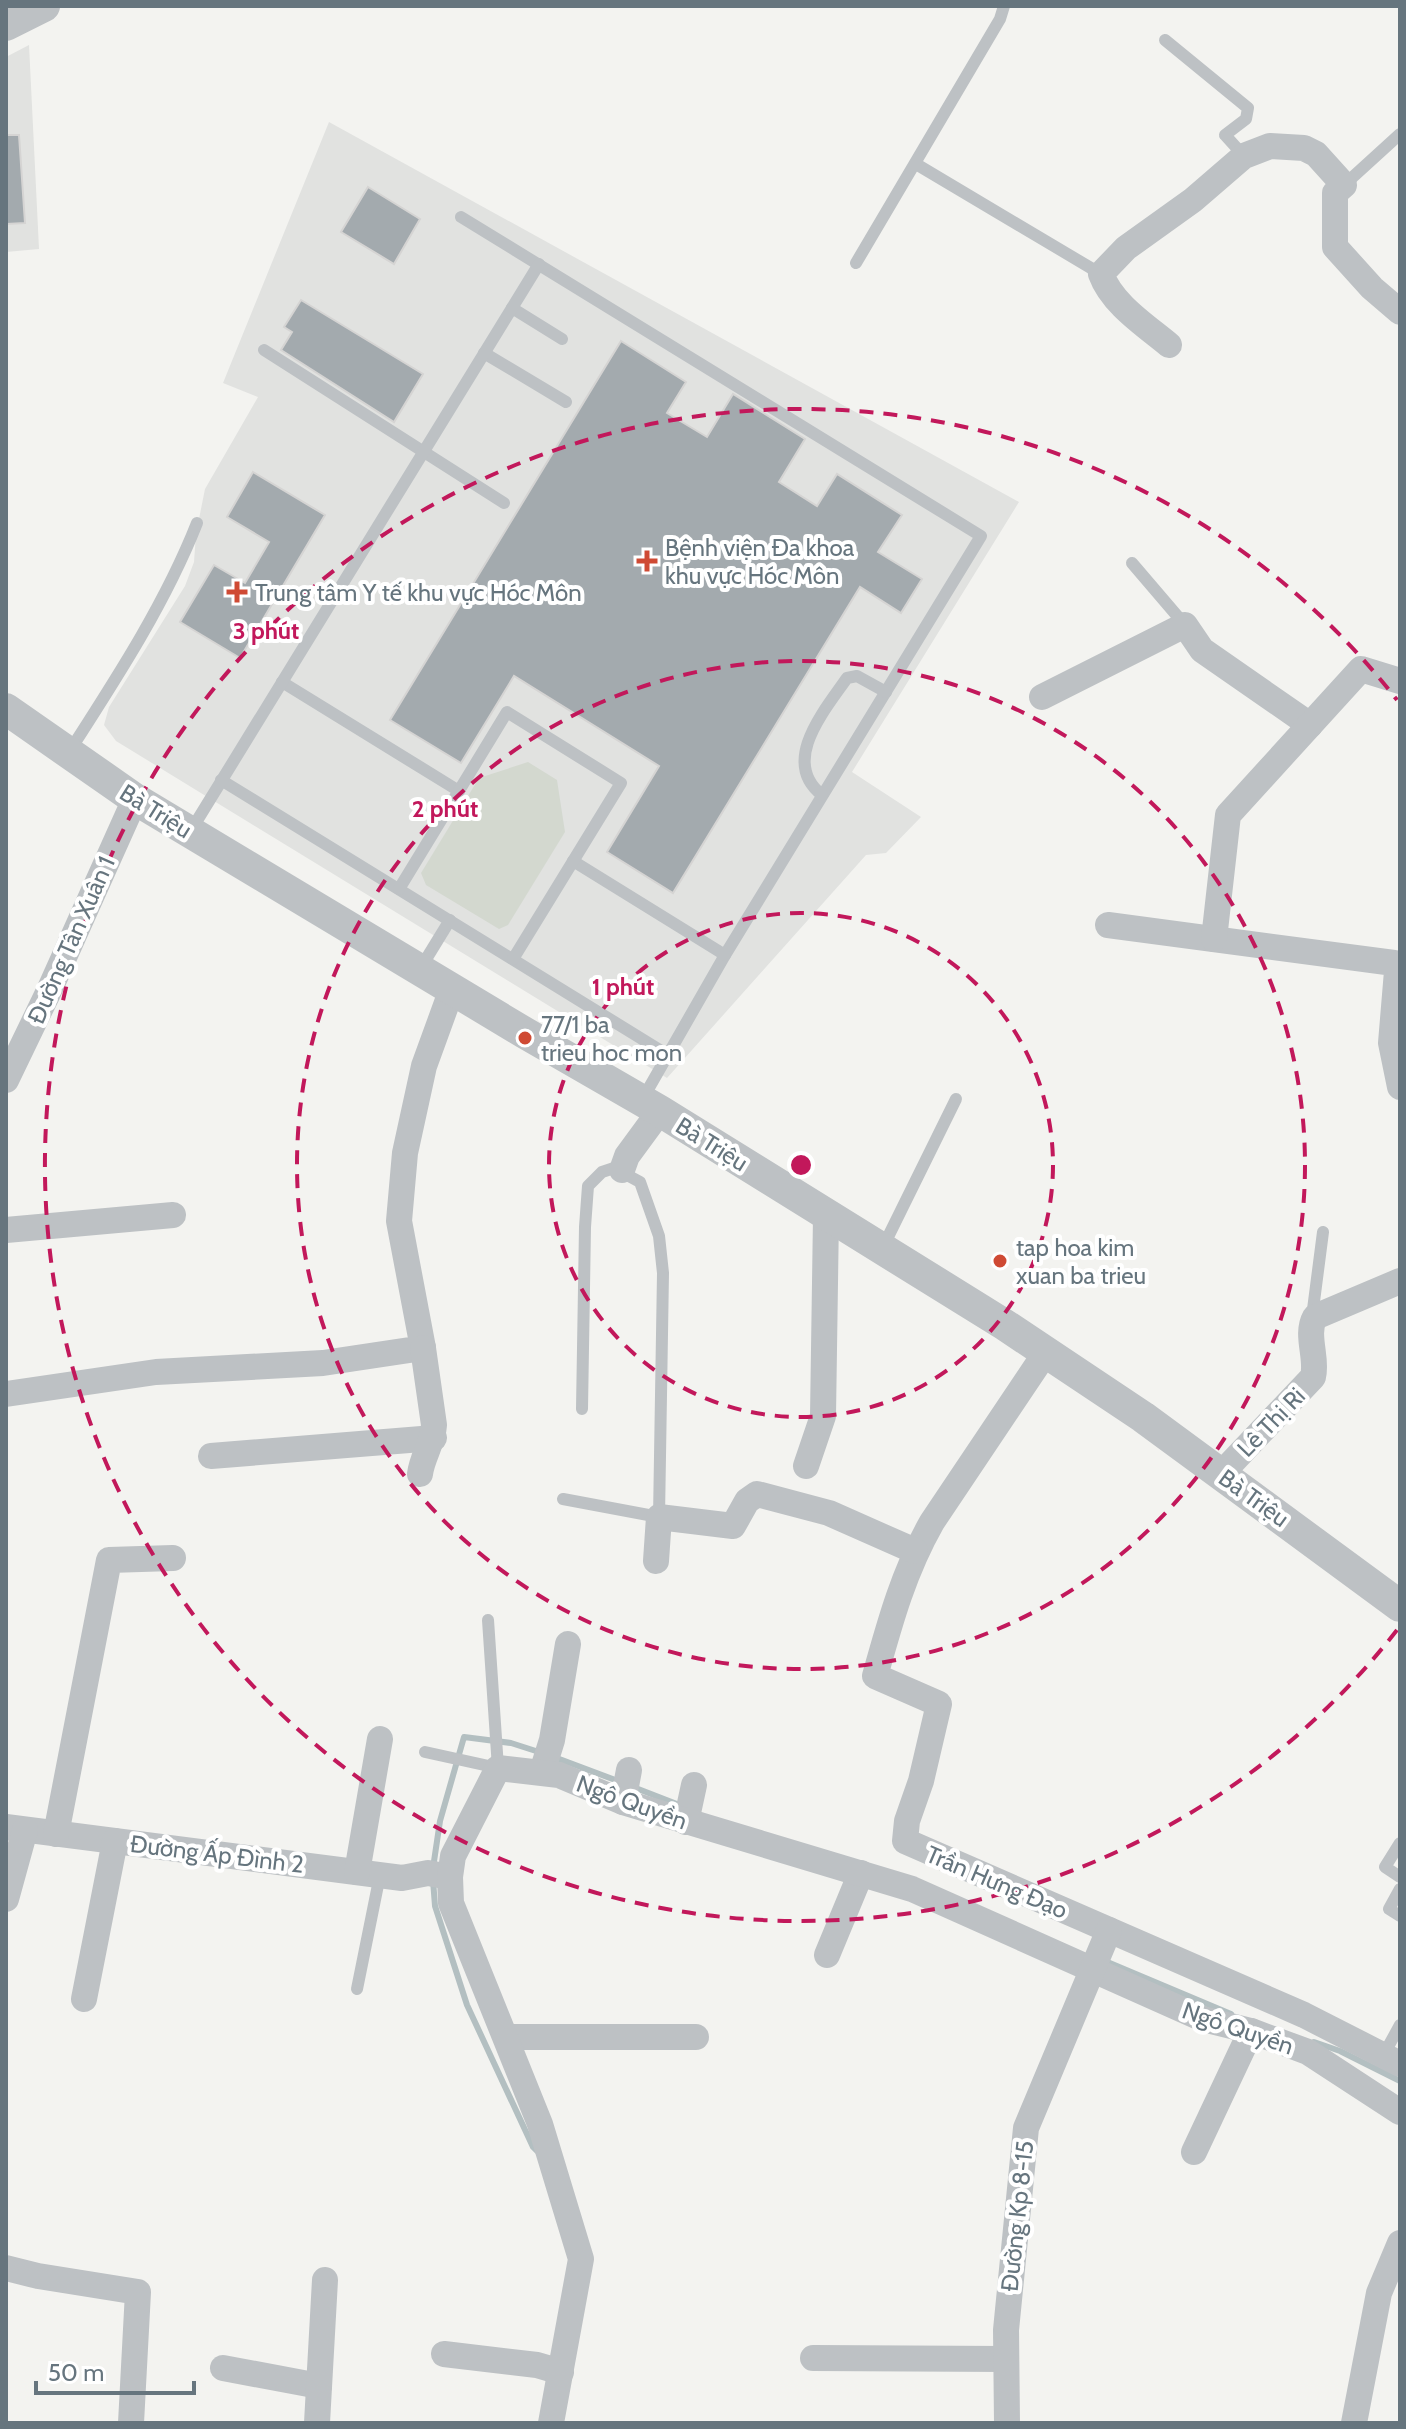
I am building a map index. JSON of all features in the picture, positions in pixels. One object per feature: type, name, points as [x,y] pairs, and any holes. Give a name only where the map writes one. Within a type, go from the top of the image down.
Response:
[{"type":"street","points":[[6,25],[44,6]]},
{"type":"street","points":[[1169,345],[1121,305],[1104,284],[1101,274],[1126,248],[1193,200],[1244,156],[1270,146],[1304,148],[1316,154],[1344,185],[1335,193],[1335,247],[1372,288],[1400,312]]},
{"type":"street","points":[[1042,697],[1185,625],[1202,650],[1310,725]]},
{"type":"street","points":[[1214,939],[1228,815],[1361,669],[1400,681]]},
{"type":"street","name":"Bà Triệu","points":[[6,709],[135,799],[651,1106],[1046,1352],[1395,1594]]},
{"type":"street","name":"Đường Tân Xuân 1","points":[[6,1080],[135,799]]},
{"type":"street","points":[[1108,925],[1394,963],[1397,971],[1391,1043],[1400,1087]]},
{"type":"street","points":[[420,1474],[422,1462],[434,1438],[423,1348],[399,1221],[405,1153],[424,1066],[452,989]]},
{"type":"street","points":[[622,1170],[651,1106]]},
{"type":"street","points":[[6,1230],[173,1215]]},
{"type":"street","points":[[806,1466],[823,1416],[826,1216]]},
{"type":"street","points":[[1312,1321],[1315,1317],[1400,1281]]},
{"type":"street","name":"Lê Thị Ri","points":[[1221,1474],[1310,1381],[1315,1369],[1312,1321]]},
{"type":"street","points":[[6,1394],[156,1372],[323,1363],[423,1348]]},
{"type":"street","name":"Trần Hưng Đạo","points":[[1046,1352],[915,1551],[896,1600],[875,1676],[939,1704],[921,1781],[907,1821],[905,1841],[1304,2015],[1392,2060]]},
{"type":"street","points":[[211,1456],[434,1438]]},
{"type":"street","points":[[656,1561],[659,1517],[733,1526],[747,1501],[753,1495],[764,1494],[829,1513],[915,1551]]},
{"type":"street","points":[[56,1834],[109,1560],[173,1558]]},
{"type":"street","points":[[546,1759],[568,1644]]},
{"type":"street","points":[[368,1874],[380,1739]]},
{"type":"street","name":"Ngô Quyền","points":[[498,1767],[546,1759],[559,1775],[623,1799],[690,1804],[861,1873],[912,1889],[1203,2019],[1251,2031],[1308,2052],[1400,2112]]},
{"type":"street","points":[[498,1767],[453,1856],[438,1875],[540,2124],[581,2259],[551,2369],[554,2400],[551,2423]]},
{"type":"street","points":[[623,1799],[629,1770]]},
{"type":"street","points":[[6,1899],[15,1828]]},
{"type":"street","name":"Đường Ấp Đình 2","points":[[15,1828],[402,1878],[438,1875]]},
{"type":"street","points":[[84,1999],[115,1841]]},
{"type":"street","points":[[827,1955],[861,1873]]},
{"type":"street","name":"Đường Kp 8-15","points":[[1007,2423],[1006,2330],[1026,2128],[1109,1930]]},
{"type":"street","points":[[1194,2152],[1251,2031]]},
{"type":"street","points":[[506,2037],[696,2037]]},
{"type":"street","points":[[1354,2423],[1379,2293],[1400,2243]]},
{"type":"street","points":[[6,2268],[138,2292],[131,2423]]},
{"type":"street","points":[[317,2423],[325,2280]]},
{"type":"street","points":[[444,2354],[551,2369]]},
{"type":"street","points":[[813,2358],[1006,2359]]},
{"type":"street","points":[[223,2368],[319,2386]]},
{"type":"lane","points":[[856,263],[1000,19],[1004,6]]},
{"type":"lane","points":[[1165,40],[1248,108],[1246,119],[1225,135],[1244,156]]},
{"type":"lane","points":[[1344,185],[1400,134]]},
{"type":"lane","points":[[916,164],[1101,274]]},
{"type":"lane","points":[[461,217],[981,536],[725,955],[668,1055],[651,1106]]},
{"type":"lane","points":[[190,832],[539,264]]},
{"type":"lane","points":[[512,308],[562,339]]},
{"type":"lane","points":[[264,350],[504,503]]},
{"type":"lane","points":[[484,353],[566,402]]},
{"type":"lane","points":[[69,752],[119,675],[170,582],[197,523]]},
{"type":"lane","points":[[1132,563],[1185,625]]},
{"type":"lane","points":[[822,795],[814,789],[804,770],[803,759],[810,738],[847,678],[857,676],[886,692]]},
{"type":"lane","points":[[282,682],[459,791]]},
{"type":"lane","points":[[399,889],[507,712],[621,783],[513,959]]},
{"type":"lane","points":[[221,780],[668,1055]]},
{"type":"lane","points":[[573,861],[725,955]]},
{"type":"lane","points":[[420,970],[450,920]]},
{"type":"lane","points":[[881,1250],[956,1099]]},
{"type":"lane","points":[[563,1499],[659,1517],[663,1273],[659,1236],[640,1182],[622,1170],[610,1168],[588,1186],[582,1409]]},
{"type":"lane","points":[[1312,1321],[1323,1232]]},
{"type":"lane","points":[[425,1752],[498,1767],[488,1620]]},
{"type":"lane","points":[[1400,1843],[1385,1867],[1400,1877]]},
{"type":"lane","points":[[357,1989],[368,1874]]},
{"type":"lane","points":[[1400,1889],[1389,1909],[1400,1916]]},
{"type":"lane","points":[[1392,2060],[1400,2025]]},
{"type":"shaded area","points":[[29,45],[39,249],[6,252],[6,57]]},
{"type":"shaded area","name":"Bệnh viện Đa khoa khu vực Hóc Môn","points":[[329,122],[1019,502],[852,772],[921,817],[886,853],[866,855],[667,1078],[116,741],[104,725],[109,707],[185,586],[194,562],[205,489],[258,397],[223,383]]},
{"type":"shaded area","points":[[528,762],[557,780],[565,832],[508,925],[499,929],[426,885],[421,873],[479,778]]},
{"type":"building","points":[[6,135],[19,135],[25,223],[6,224]]},
{"type":"building","points":[[368,187],[420,219],[394,264],[341,232]]},
{"type":"building","points":[[301,300],[423,374],[394,422],[281,350],[292,332],[284,327]]},
{"type":"building","points":[[621,341],[686,382],[667,413],[707,437],[733,394],[805,439],[779,482],[817,506],[837,474],[902,515],[878,552],[922,579],[901,613],[860,587],[673,893],[607,852],[659,766],[514,676],[461,763],[390,720]]},
{"type":"building","points":[[253,472],[325,515],[240,658],[180,622],[214,565],[245,583],[269,542],[227,517]]},
{"type":"waterway","points":[[433,1868],[440,1821],[464,1737],[511,1743],[539,1752]]},
{"type":"waterway","points":[[554,1757],[618,1781]]},
{"type":"waterway","points":[[633,1787],[682,1806]]},
{"type":"waterway","points":[[433,1880],[435,1906],[467,2005],[537,2151]]},
{"type":"waterway","points":[[1105,1961],[1231,2014]]},
{"type":"waterway","points":[[1314,2042],[1340,2051],[1400,2081]]},
{"type":"place","name":"Bệnh viện Đa khoa khu vực Hóc Môn","points":[[647,561]]},
{"type":"place","name":"Trung tâm Y tế khu vực Hóc Môn","points":[[237,592]]},
{"type":"place","name":"77/1 ba trieu hoc mon","points":[[525,1038]]},
{"type":"place","name":"tap hoa kim xuan ba trieu","points":[[1000,1261]]}]
